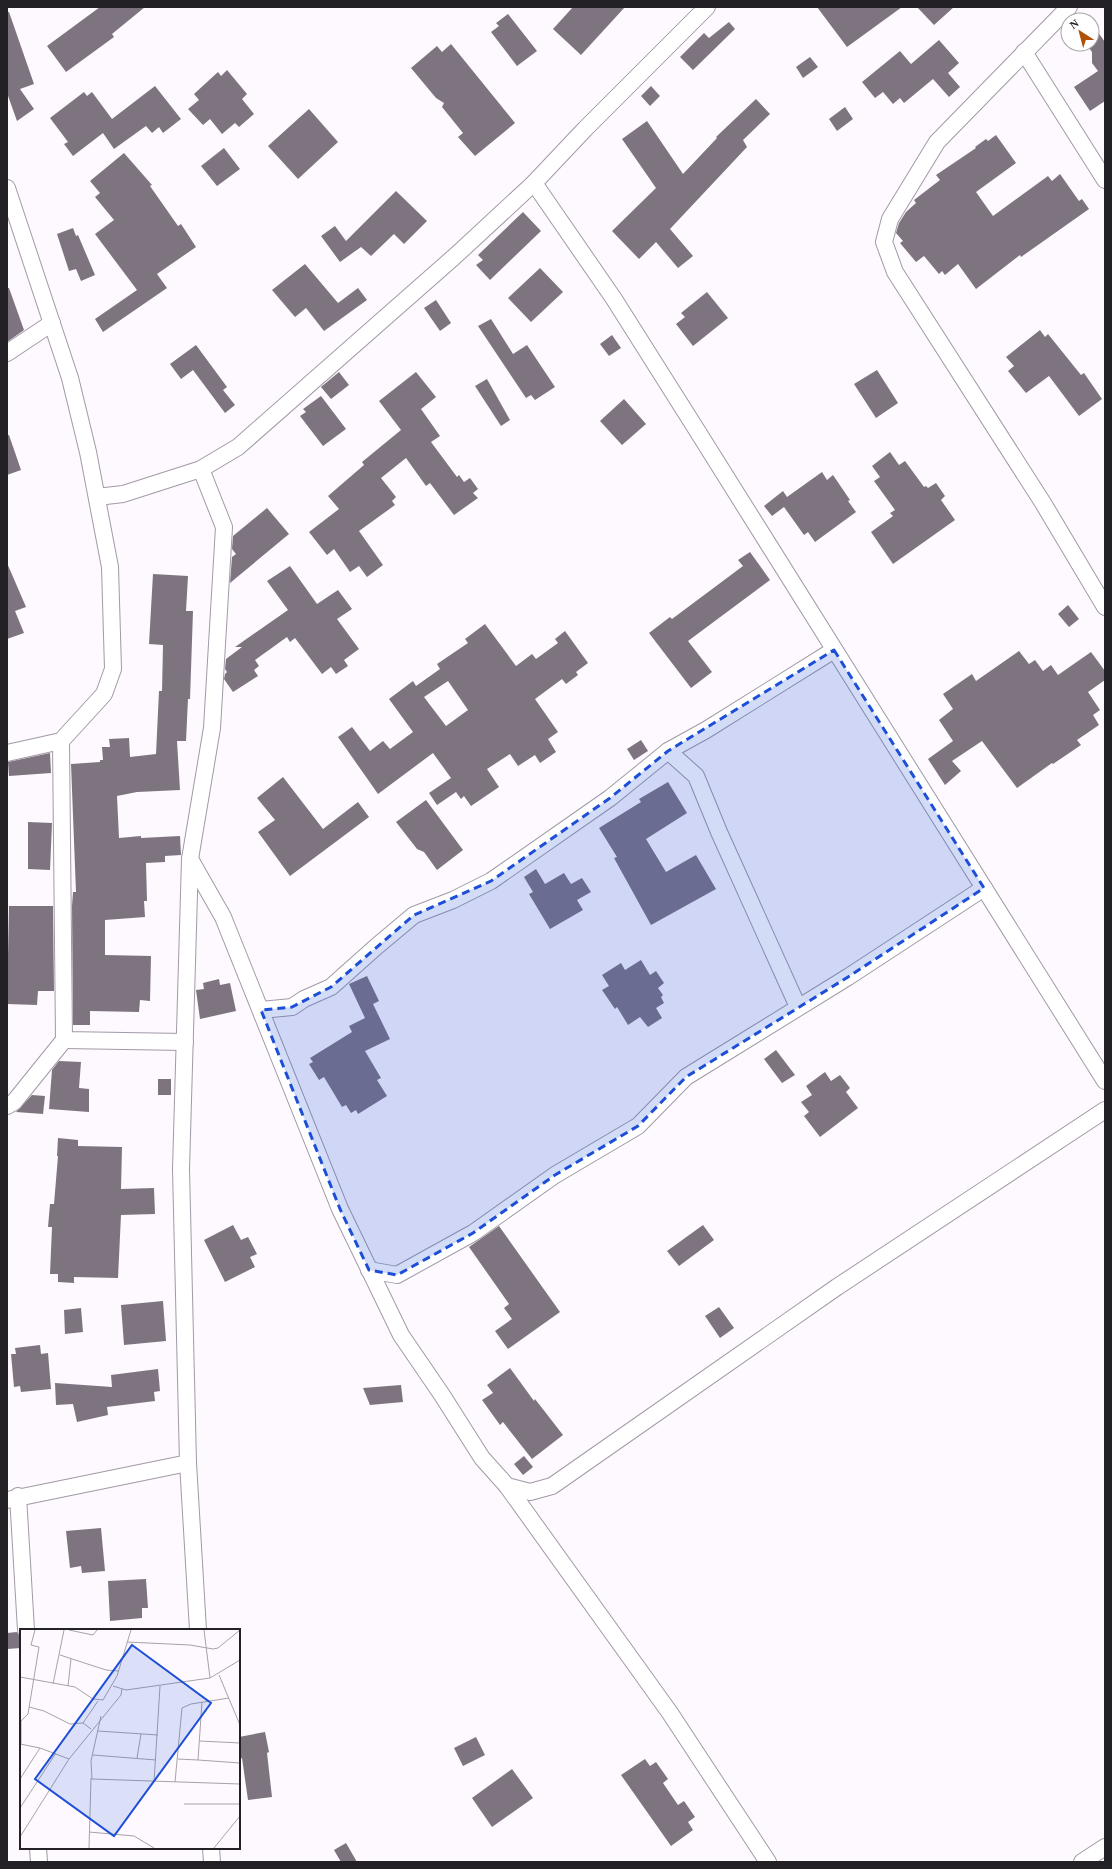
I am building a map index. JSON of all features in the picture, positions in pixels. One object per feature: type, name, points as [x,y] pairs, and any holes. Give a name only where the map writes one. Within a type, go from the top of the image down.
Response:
[{"type":"street","points":[[97,497],[123,494],[201,469],[238,447],[285,407],[534,183],[585,129],[707,7]]},
{"type":"street","points":[[1068,7],[937,142],[890,218],[884,242],[895,272],[1042,503],[1105,606]]},
{"type":"street","points":[[1024,52],[1105,180]]},
{"type":"street","points":[[534,183],[614,299],[1105,1081]]},
{"type":"street","points":[[7,188],[70,378],[97,497],[110,567],[113,669],[104,694],[61,741],[7,753]]},
{"type":"street","points":[[7,353],[52,323]]},
{"type":"street","points":[[198,1629],[188,1463],[181,1169],[190,859],[212,728],[224,526],[201,469]]},
{"type":"street","points":[[261,1010],[292,1007],[304,999],[331,987],[414,915],[491,881],[610,798],[668,751],[706,730],[834,650]]},
{"type":"street","points":[[7,1106],[14,1102],[64,1040],[61,741]]},
{"type":"street","points":[[668,751],[696,776],[722,839],[798,1007]]},
{"type":"street","points":[[190,859],[223,916],[340,1209],[401,1335],[442,1395],[482,1458],[507,1486],[670,1713],[768,1862]]},
{"type":"street","points":[[369,1270],[397,1275],[473,1233],[555,1175],[638,1126],[686,1077],[848,977],[984,888]]},
{"type":"street","points":[[64,1040],[185,1042]]},
{"type":"street","points":[[507,1486],[530,1492],[552,1486],[837,1287],[1105,1110]]},
{"type":"street","points":[[26,1629],[12,1498],[188,1463]]},
{"type":"street","points":[[1082,1862],[1105,1847]]},
{"type":"street","points":[[38,1849],[39,1862]]},
{"type":"street","points":[[211,1849],[212,1862]]},
{"type":"highlighted area","points":[[834,650],[984,888],[848,977],[686,1077],[638,1126],[555,1175],[473,1233],[397,1275],[369,1270],[340,1209],[261,1010],[292,1007],[331,987],[414,915],[491,881],[610,798],[668,751]]},
{"type":"building","points":[[100,7],[145,7],[112,34],[114,37],[66,72],[47,46]]},
{"type":"building","points":[[573,7],[625,7],[581,55],[553,29]]},
{"type":"building","points":[[817,7],[902,7],[847,47]]},
{"type":"building","points":[[917,7],[954,7],[934,25]]},
{"type":"building","points":[[7,12],[9,12],[34,84],[20,89],[34,109],[17,121],[7,93]]},
{"type":"building","points":[[508,14],[537,51],[517,66],[491,32],[499,26],[496,23]]},
{"type":"building","points":[[729,22],[735,29],[693,70],[680,57],[704,33],[709,38]]},
{"type":"building","points":[[1100,35],[1105,42],[1105,101],[1090,111],[1074,87],[1098,71],[1092,63],[1092,52],[1100,52]]},
{"type":"building","points":[[939,40],[959,63],[948,73],[960,87],[949,97],[933,79],[904,103],[900,98],[893,104],[883,92],[875,98],[862,82],[900,51],[911,64]]},
{"type":"building","points":[[451,44],[515,123],[475,156],[458,137],[463,133],[442,107],[444,103],[436,98],[411,68],[437,46],[442,52]]},
{"type":"building","points":[[810,57],[818,67],[803,78],[796,67]]},
{"type":"building","points":[[227,70],[247,94],[242,99],[254,114],[239,127],[235,123],[222,134],[210,119],[203,125],[188,109],[199,100],[194,94],[218,72],[221,76]]},
{"type":"building","points":[[155,86],[181,119],[163,133],[159,127],[152,133],[146,126],[114,149],[103,133],[73,156],[64,144],[68,142],[50,118],[84,92],[87,96],[92,92],[112,119]]},
{"type":"building","points":[[651,86],[660,96],[650,106],[641,96]]},
{"type":"building","points":[[756,99],[770,114],[743,140],[747,147],[670,229],[693,256],[678,268],[656,242],[639,259],[612,231],[656,188],[622,139],[647,121],[683,174],[717,138],[716,137]]},
{"type":"building","points":[[845,107],[853,119],[837,131],[829,119]]},
{"type":"building","points":[[309,109],[338,142],[298,179],[268,146]]},
{"type":"building","points":[[996,135],[1016,163],[976,192],[993,216],[1048,176],[1052,181],[1060,174],[1079,201],[1082,199],[1089,209],[1021,257],[1020,255],[976,289],[958,264],[945,275],[942,271],[939,274],[924,256],[916,262],[900,243],[903,241],[896,233],[899,223],[906,212],[916,203],[914,200],[940,180],[936,175],[976,148],[975,147],[986,139],[988,141]]},
{"type":"building","points":[[224,148],[240,169],[217,186],[201,166]]},
{"type":"building","points":[[124,153],[152,185],[150,186],[178,226],[181,224],[196,247],[157,274],[167,288],[103,332],[95,319],[137,290],[95,234],[114,220],[95,197],[100,193],[90,181]]},
{"type":"building","points":[[396,191],[427,221],[404,244],[394,234],[371,256],[361,247],[340,262],[321,236],[335,226],[346,241]]},
{"type":"building","points":[[523,212],[541,231],[490,280],[476,265],[483,260],[478,255]]},
{"type":"building","points":[[73,228],[76,236],[78,235],[95,275],[81,281],[76,269],[69,271],[57,234]]},
{"type":"building","points":[[305,264],[338,303],[358,288],[367,300],[324,331],[306,308],[295,317],[272,290]]},
{"type":"building","points":[[540,268],[563,292],[531,322],[508,298]]},
{"type":"building","points":[[7,288],[9,288],[24,330],[7,342]]},
{"type":"building","points":[[707,292],[728,318],[693,346],[676,324],[685,317],[681,313]]},
{"type":"building","points":[[436,300],[451,323],[440,331],[424,308]]},
{"type":"building","points":[[491,319],[513,354],[527,345],[555,387],[535,400],[531,395],[526,398],[478,326]]},
{"type":"building","points":[[1040,330],[1045,337],[1048,334],[1081,375],[1084,373],[1102,399],[1079,416],[1049,376],[1026,393],[1008,371],[1014,366],[1006,357]]},
{"type":"building","points":[[612,335],[621,348],[609,356],[600,344]]},
{"type":"building","points":[[196,345],[227,387],[223,390],[235,405],[225,413],[193,370],[181,379],[170,364]]},
{"type":"building","points":[[877,370],[898,403],[876,418],[854,384]]},
{"type":"building","points":[[339,372],[349,385],[331,399],[321,387]]},
{"type":"building","points":[[416,372],[436,397],[421,409],[440,436],[431,442],[457,477],[459,475],[464,482],[470,478],[478,489],[473,493],[478,498],[454,515],[430,483],[426,486],[406,458],[381,478],[396,497],[392,501],[395,505],[359,531],[383,565],[367,577],[359,566],[350,572],[334,549],[327,555],[309,532],[339,509],[328,496],[364,465],[362,462],[401,430],[379,401]]},
{"type":"building","points":[[487,379],[510,420],[501,426],[475,386]]},
{"type":"building","points":[[321,396],[346,429],[323,446],[300,416],[306,412],[303,409]]},
{"type":"building","points":[[624,399],[646,424],[622,445],[600,421]]},
{"type":"building","points":[[7,435],[9,435],[21,470],[7,475]]},
{"type":"building","points":[[890,452],[899,465],[905,461],[924,487],[926,486],[928,488],[936,483],[945,496],[941,500],[955,520],[893,564],[871,532],[893,516],[890,513],[895,510],[874,481],[880,477],[872,466]]},
{"type":"building","points":[[822,472],[827,480],[833,475],[850,500],[848,501],[856,512],[815,542],[808,532],[804,535],[784,507],[772,516],[764,506],[783,491],[787,497]]},
{"type":"building","points":[[267,508],[289,534],[230,583],[232,557],[236,554],[232,549],[233,536]]},
{"type":"building","points":[[750,552],[770,580],[688,641],[712,672],[691,688],[649,633],[670,617],[672,619],[743,566],[738,560]]},
{"type":"building","points":[[7,563],[26,607],[15,611],[24,633],[7,639]]},
{"type":"building","points":[[290,566],[317,604],[338,590],[352,609],[337,619],[359,649],[344,660],[348,666],[336,674],[331,667],[322,674],[295,638],[290,642],[287,637],[255,660],[259,666],[254,670],[258,676],[233,692],[224,679],[227,672],[225,669],[226,659],[242,647],[235,647],[288,610],[267,581]]},
{"type":"building","points":[[153,574],[188,576],[186,611],[193,611],[190,699],[188,699],[186,741],[177,741],[180,790],[137,792],[117,796],[119,838],[141,836],[141,838],[180,836],[181,855],[165,856],[165,862],[146,863],[147,901],[144,901],[145,917],[105,920],[105,955],[151,956],[150,1001],[140,1000],[139,1012],[90,1011],[90,1025],[73,1025],[72,906],[73,892],[76,892],[71,764],[100,762],[100,760],[103,760],[102,747],[110,747],[109,739],[129,738],[130,757],[156,754],[159,691],[162,691],[163,645],[149,644]]},
{"type":"building","points":[[1068,605],[1079,619],[1069,627],[1058,614]]},
{"type":"building","points":[[485,624],[516,666],[532,654],[536,659],[558,643],[555,639],[565,631],[588,663],[576,672],[578,675],[566,684],[562,679],[535,699],[558,732],[548,739],[556,752],[540,763],[535,755],[518,766],[510,754],[487,769],[499,787],[471,806],[464,796],[461,799],[456,792],[437,805],[429,793],[451,778],[433,753],[378,794],[338,737],[352,727],[370,751],[383,741],[390,749],[413,732],[389,699],[413,681],[416,686],[440,669],[437,664],[468,643],[465,639]],"holes":[[[448,681],[468,710],[446,726],[424,697]]]},
{"type":"building","points":[[1019,651],[1029,664],[1035,660],[1043,671],[1051,665],[1058,675],[1091,652],[1105,671],[1105,680],[1088,692],[1100,710],[1093,715],[1099,725],[1077,740],[1081,745],[1053,764],[1052,763],[1017,788],[982,741],[952,761],[961,771],[945,785],[928,759],[953,741],[939,720],[953,709],[943,694],[972,674],[976,681]]},
{"type":"building","points":[[641,740],[648,751],[634,760],[627,749]]},
{"type":"building","points":[[50,753],[51,773],[9,776],[8,762]]},
{"type":"building","points":[[283,777],[323,829],[358,802],[369,817],[290,876],[258,832],[275,820],[257,798]]},
{"type":"building","points":[[668,782],[687,813],[646,839],[666,872],[696,855],[716,889],[651,925],[614,858],[617,857],[599,828],[641,802],[639,799]]},
{"type":"building","points":[[426,800],[463,850],[437,870],[424,852],[417,849],[396,822]]},
{"type":"building","points":[[28,822],[52,823],[50,870],[28,869]]},
{"type":"building","points":[[536,869],[545,884],[564,873],[571,884],[582,878],[591,892],[577,900],[583,910],[550,929],[529,894],[533,892],[524,877]]},
{"type":"building","points":[[9,906],[53,906],[54,991],[38,991],[37,1005],[7,1004]]},
{"type":"building","points":[[641,960],[650,975],[656,971],[664,983],[658,988],[663,995],[661,997],[664,1003],[656,1008],[662,1018],[648,1027],[640,1017],[628,1025],[617,1007],[615,1009],[602,990],[609,986],[602,975],[621,963],[625,970]]},
{"type":"building","points":[[367,976],[379,1001],[373,1004],[390,1039],[365,1051],[381,1078],[377,1080],[387,1096],[358,1114],[356,1110],[351,1113],[346,1105],[342,1107],[324,1077],[319,1080],[309,1064],[313,1062],[310,1058],[352,1032],[349,1026],[365,1018],[349,984]]},
{"type":"building","points":[[219,979],[220,985],[230,983],[236,1011],[200,1019],[196,990],[204,989],[203,983]]},
{"type":"building","points":[[776,1050],[795,1075],[782,1083],[764,1059]]},
{"type":"building","points":[[59,1061],[81,1062],[79,1088],[89,1089],[89,1112],[49,1109],[52,1070]]},
{"type":"building","points":[[825,1072],[831,1081],[840,1075],[850,1088],[846,1092],[858,1108],[820,1137],[804,1116],[809,1112],[801,1102],[812,1095],[806,1086]]},
{"type":"building","points":[[158,1079],[171,1079],[171,1095],[158,1095]]},
{"type":"building","points":[[32,1095],[45,1096],[43,1114],[16,1112]]},
{"type":"building","points":[[58,1138],[78,1140],[78,1146],[122,1147],[121,1189],[154,1188],[155,1214],[121,1215],[118,1278],[74,1277],[74,1283],[58,1282],[58,1274],[50,1274],[52,1227],[48,1227],[50,1204],[54,1204]]},
{"type":"building","points":[[233,1225],[241,1240],[248,1237],[257,1254],[250,1257],[255,1267],[225,1282],[204,1240]]},
{"type":"building","points":[[703,1225],[714,1240],[679,1266],[667,1251]]},
{"type":"building","points":[[499,1226],[560,1312],[508,1349],[495,1331],[512,1319],[504,1308],[509,1304],[469,1247]]},
{"type":"building","points":[[163,1301],[166,1341],[124,1345],[121,1305]]},
{"type":"building","points":[[719,1307],[734,1328],[720,1338],[705,1316]]},
{"type":"building","points":[[81,1308],[83,1332],[65,1334],[64,1310]]},
{"type":"building","points":[[40,1345],[41,1354],[48,1353],[51,1389],[21,1392],[20,1386],[14,1387],[11,1354],[16,1354],[15,1348]]},
{"type":"building","points":[[510,1368],[534,1401],[535,1399],[563,1435],[532,1459],[503,1422],[500,1425],[482,1400],[493,1393],[487,1385]]},
{"type":"building","points":[[158,1369],[160,1391],[154,1392],[155,1401],[107,1407],[108,1415],[77,1422],[73,1404],[56,1405],[55,1383],[112,1387],[111,1375]]},
{"type":"building","points":[[401,1385],[403,1402],[370,1405],[363,1388]]},
{"type":"building","points":[[524,1456],[533,1467],[523,1475],[514,1464]]},
{"type":"building","points":[[101,1528],[105,1571],[82,1573],[81,1566],[70,1568],[66,1531]]},
{"type":"building","points":[[146,1579],[148,1608],[142,1608],[142,1618],[110,1621],[108,1581]]},
{"type":"building","points":[[17,1632],[20,1636],[20,1648],[7,1649],[7,1633]]},
{"type":"building","points":[[265,1732],[269,1752],[267,1753],[272,1797],[248,1800],[242,1758],[240,1759],[240,1737]]},
{"type":"building","points":[[476,1737],[485,1755],[463,1766],[454,1748]]},
{"type":"building","points":[[645,1759],[650,1766],[656,1762],[668,1779],[663,1783],[678,1805],[684,1801],[695,1817],[688,1822],[693,1830],[671,1846],[621,1775]]},
{"type":"building","points":[[512,1769],[533,1798],[492,1827],[472,1798]]},
{"type":"building","points":[[346,1843],[357,1862],[341,1862],[334,1850]]}]
